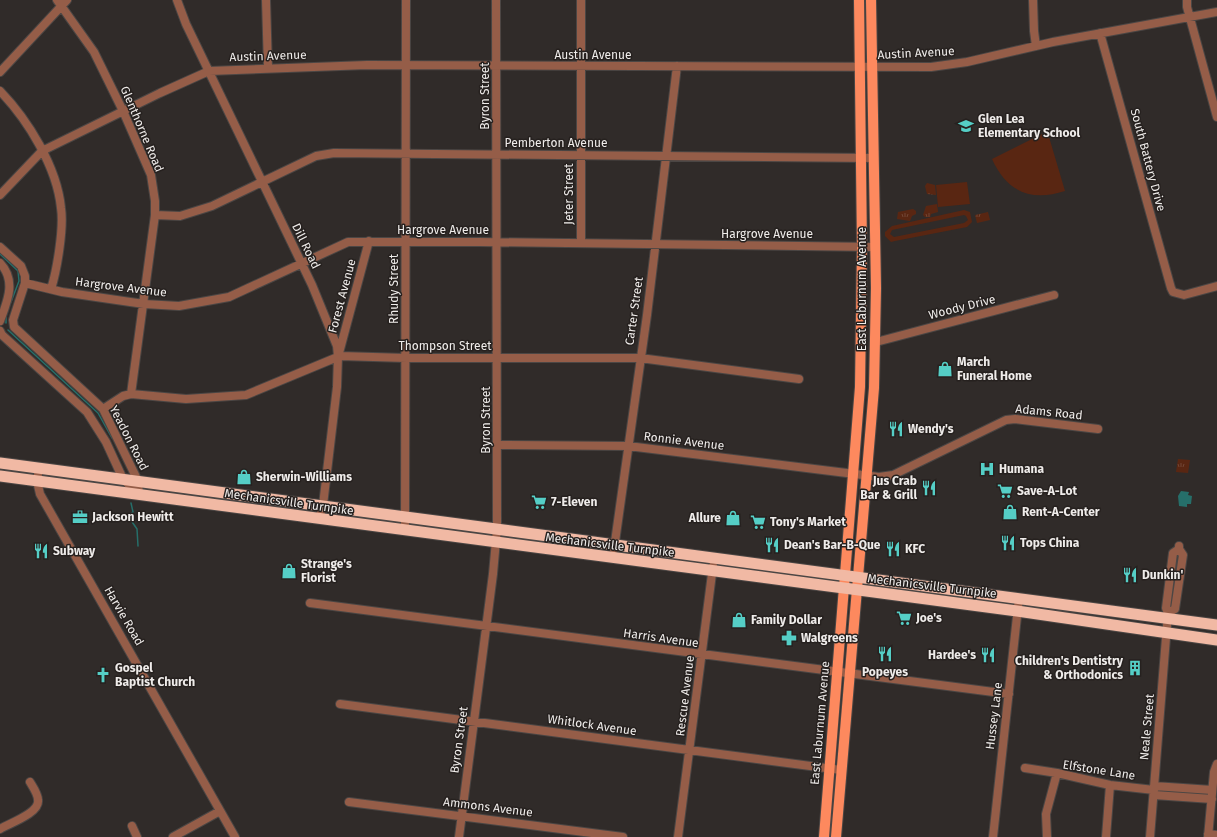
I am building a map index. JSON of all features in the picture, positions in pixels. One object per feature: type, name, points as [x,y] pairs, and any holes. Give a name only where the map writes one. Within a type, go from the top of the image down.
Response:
[{"type":"highway","name":"Mechanicsville Turnpike","points":[[0,463],[1019,598],[1168,616],[1217,625]]},
{"type":"highway","name":"Mechanicsville Turnpike","points":[[0,476],[1017,611],[1217,640]]},
{"type":"main road","name":"East Laburnum Avenue","points":[[824,837],[860,387],[862,247],[858,0]]},
{"type":"main road","name":"East Laburnum Avenue","points":[[836,837],[876,342],[871,0]]},
{"type":"street","name":"Dill Road","points":[[177,0],[331,329],[338,356],[336,387],[322,506],[319,519]]},
{"type":"street","points":[[266,0],[268,68]]},
{"type":"street","name":"Rhudy Street","points":[[405,530],[406,0]]},
{"type":"street","name":"Byron Street","points":[[458,837],[474,722],[497,529],[498,155],[496,0]]},
{"type":"street","name":"Jeter Street","points":[[581,0],[581,243]]},
{"type":"street","points":[[1033,0],[1036,46]]},
{"type":"street","points":[[1187,0],[1190,17],[1217,117]]},
{"type":"street","points":[[0,72],[62,2]]},
{"type":"street","name":"Glenthorne Road","points":[[62,2],[94,52],[123,111],[151,175],[155,201],[155,215],[131,394]]},
{"type":"street","name":"Austin Avenue","points":[[0,195],[42,152],[123,111],[209,71],[268,68],[406,65],[872,68],[948,65],[1036,46],[1217,12]]},
{"type":"street","name":"South Battery Drive","points":[[1100,34],[1173,292],[1184,295],[1217,286]]},
{"type":"street","name":"Carter Street","points":[[612,558],[655,245],[677,66]]},
{"type":"street","points":[[0,92],[28,123],[58,188],[62,210],[57,271],[50,289]]},
{"type":"street","name":"Pemberton Avenue","points":[[155,215],[180,216],[212,206],[316,156],[328,154],[406,153],[874,158]]},
{"type":"street","name":"Forest Avenue","points":[[338,356],[369,241]]},
{"type":"street","name":"Hargrove Avenue","points":[[26,283],[50,289],[144,304],[179,306],[229,297],[348,242],[498,242],[875,247]]},
{"type":"street","points":[[0,247],[21,266],[26,283],[15,313],[13,324],[0,330]]},
{"type":"street","points":[[0,264],[8,276],[10,291],[0,321]]},
{"type":"street","name":"Woody Drive","points":[[876,342],[1054,295]]},
{"type":"street","name":"Yeadon Road","points":[[13,324],[22,336],[102,409],[138,481],[139,495]]},
{"type":"street","name":"Yeadon Road","points":[[0,330],[2,335],[87,412],[106,442],[124,479],[139,495]]},
{"type":"street","name":"Thompson Street","points":[[131,394],[186,400],[246,395],[338,356],[406,358],[640,358],[799,378]]},
{"type":"street","points":[[102,409],[123,396],[131,394]]},
{"type":"street","name":"Adams Road","points":[[866,476],[879,477],[892,475],[1006,420],[1015,419],[1098,429]]},
{"type":"street","name":"Ronnie Avenue","points":[[498,445],[628,446],[866,476]]},
{"type":"street","name":"Harvie Road","points":[[39,468],[37,481],[40,494],[235,837]]},
{"type":"street","points":[[1168,616],[1175,609],[1183,555],[1179,547]]},
{"type":"street","name":"Rescue Avenue","points":[[678,837],[703,655],[714,557]]},
{"type":"street","name":"Hussey Lane","points":[[993,837],[1019,598]]},
{"type":"street","name":"Harris Avenue","points":[[310,603],[838,673],[1009,694]]},
{"type":"street","name":"Neale Street","points":[[1150,837],[1168,616]]},
{"type":"street","name":"Whitlock Avenue","points":[[340,704],[841,770]]},
{"type":"street","points":[[1217,764],[1212,790],[1208,836],[1217,835]]},
{"type":"street","points":[[1025,768],[1057,773]]},
{"type":"street","name":"Elfstone Lane","points":[[1047,837],[1046,814],[1057,773],[1110,785],[1154,790]]},
{"type":"street","points":[[0,829],[33,812],[38,806],[38,799],[30,782]]},
{"type":"street","points":[[1106,837],[1110,785]]},
{"type":"street","points":[[1154,790],[1212,790]]},
{"type":"street","points":[[1154,790],[1212,799]]},
{"type":"street","name":"Ammons Avenue","points":[[349,802],[623,837]]},
{"type":"street","points":[[174,837],[220,811]]},
{"type":"street","points":[[132,826],[137,837]]},
{"type":"green space","points":[[1042,134],[1049,137],[1065,191],[1041,195],[1021,192],[1005,179],[992,159]]},
{"type":"green space","points":[[967,182],[970,204],[938,207],[936,185]]},
{"type":"green space","points":[[927,183],[935,185],[936,195],[927,194],[925,186]]},
{"type":"green space","points":[[937,204],[938,212],[931,214],[930,217],[925,217],[923,215],[926,206]]},
{"type":"green space","points":[[913,209],[916,211],[916,214],[912,216],[910,221],[897,219],[898,212]]},
{"type":"green space","points":[[964,210],[970,212],[972,222],[967,227],[891,242],[885,236],[885,232],[892,226]],"holes":[[[964,215],[968,220],[964,223],[894,237],[890,234],[892,230]]]},
{"type":"green space","points":[[988,212],[990,220],[977,223],[975,215]]},
{"type":"green space","points":[[1178,459],[1190,460],[1188,473],[1176,472]]},
{"type":"water","points":[[1181,491],[1189,492],[1188,495],[1192,496],[1191,504],[1187,504],[1187,507],[1179,506],[1178,496]]},
{"type":"waterway","points":[[0,254],[18,271],[19,281],[11,302]]},
{"type":"waterway","points":[[6,315],[6,323]]},
{"type":"waterway","points":[[8,330],[98,413],[112,438]]},
{"type":"waterway","points":[[131,503],[133,512],[128,516],[137,529],[138,546]]},
{"type":"place","name":"Glen Lea Elementary School","points":[[966,126]]},
{"type":"place","name":"March Funeral Home","points":[[945,369]]},
{"type":"place","name":"Wendy's","points":[[896,429]]},
{"type":"place","name":"Humana","points":[[987,469]]},
{"type":"place","name":"Sherwin-Williams","points":[[244,477]]},
{"type":"place","name":"Jus Crab Bar & Grill","points":[[929,488]]},
{"type":"place","name":"Save-A-Lot","points":[[1005,491]]},
{"type":"place","name":"7-Eleven","points":[[539,502]]},
{"type":"place","name":"Rent-A-Center","points":[[1010,512]]},
{"type":"place","name":"Jackson Hewitt","points":[[80,517]]},
{"type":"place","name":"Allure","points":[[733,518]]},
{"type":"place","name":"Tony's Market","points":[[758,522]]},
{"type":"place","name":"Tops China","points":[[1008,543]]},
{"type":"place","name":"Dean's Bar-B-Que","points":[[772,545]]},
{"type":"place","name":"KFC","points":[[893,549]]},
{"type":"place","name":"Subway","points":[[41,551]]},
{"type":"place","name":"Strange's Florist","points":[[289,571]]},
{"type":"place","name":"Dunkin'","points":[[1130,575]]},
{"type":"place","name":"Joe's","points":[[904,618]]},
{"type":"place","name":"Family Dollar","points":[[739,620]]},
{"type":"place","name":"Walgreens","points":[[789,638]]},
{"type":"place","name":"Popeyes","points":[[885,654]]},
{"type":"place","name":"Hardee's","points":[[988,655]]},
{"type":"place","name":"Children's Dentistry & Orthodonics","points":[[1135,668]]},
{"type":"place","name":"Gospel Baptist Church","points":[[103,675]]}]
